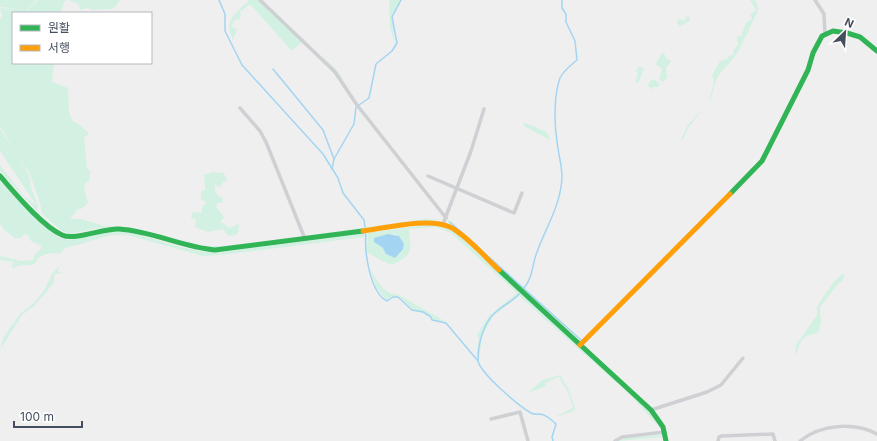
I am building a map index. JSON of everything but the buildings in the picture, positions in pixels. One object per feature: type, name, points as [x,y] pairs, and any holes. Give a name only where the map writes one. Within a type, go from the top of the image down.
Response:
[{"type":"main road","points":[[580,345],[762,161],[808,70],[818,44],[825,34],[833,30],[855,35],[877,51]]},
{"type":"main road","points":[[0,176],[14,193],[49,227],[63,236],[104,229],[127,230],[191,247],[215,250],[425,223],[443,224],[459,232],[651,410],[659,418],[665,432],[666,441]]},
{"type":"street","points":[[260,0],[335,72],[357,105],[443,212],[446,218]]},
{"type":"street","points":[[815,0],[824,14],[825,34]]},
{"type":"street","points":[[240,108],[260,131],[266,142],[305,238]]},
{"type":"street","points":[[443,224],[471,151],[484,109]]},
{"type":"street","points":[[428,176],[514,213],[522,193]]},
{"type":"street","points":[[651,410],[707,392],[722,385],[743,358]]},
{"type":"street","points":[[491,419],[520,412],[528,441]]},
{"type":"street","points":[[800,441],[815,432],[843,426],[862,427],[877,434]]},
{"type":"street","points":[[615,441],[622,437],[665,432]]},
{"type":"street","points":[[718,441],[722,436],[773,434],[775,441]]},
{"type":"green space","points":[[0,0],[37,0],[26,10],[0,7]]},
{"type":"green space","points":[[39,0],[65,0],[60,12],[12,12],[12,64],[54,64],[52,82],[68,88],[69,112],[73,122],[77,123],[88,132],[88,135],[84,137],[87,169],[90,170],[89,182],[86,182],[84,189],[88,203],[81,209],[78,209],[70,219],[82,219],[104,226],[130,227],[203,246],[224,246],[303,237],[212,248],[199,247],[119,227],[98,228],[70,234],[62,231],[42,214],[40,203],[30,174],[15,153],[0,126],[0,19],[2,16],[0,8],[27,10]]},
{"type":"green space","points":[[68,0],[120,0],[113,9],[92,10],[87,8],[81,10],[78,4]]},
{"type":"green space","points":[[249,0],[258,0],[302,42],[292,51],[250,4],[240,12],[241,15],[239,20],[236,19],[231,26],[237,29],[233,40],[229,27],[232,17]]},
{"type":"green space","points":[[390,0],[400,0],[392,17],[395,45],[390,26]]},
{"type":"green space","points":[[750,0],[755,0],[758,8],[757,12],[736,55],[719,75],[709,103],[714,81],[712,75],[720,61],[727,59],[730,55],[733,55],[733,51],[736,46],[738,46],[737,36],[741,36],[746,23],[752,19],[750,15],[756,10]]},
{"type":"green space","points":[[687,16],[690,17],[690,21],[680,26],[677,23],[679,18],[684,21]]},
{"type":"green space","points":[[664,53],[666,58],[671,61],[666,68],[667,78],[662,82],[659,79],[662,69],[656,64],[661,54]]},
{"type":"green space","points":[[320,54],[336,69],[345,82]]},
{"type":"green space","points":[[640,66],[644,69],[639,82],[637,83],[635,82],[638,73],[636,72]]},
{"type":"green space","points":[[654,79],[660,84],[658,87],[653,87],[651,90],[648,85],[650,81]]},
{"type":"green space","points":[[705,106],[688,128],[684,138],[636,174],[681,140],[688,125]]},
{"type":"green space","points":[[523,122],[547,132],[550,140],[524,126]]},
{"type":"green space","points":[[0,129],[29,175],[31,188],[38,205],[37,211],[0,171],[0,165],[24,196],[37,206],[0,151]]},
{"type":"green space","points":[[212,172],[224,173],[227,181],[223,182],[220,187],[215,185],[215,191],[218,196],[222,197],[223,200],[222,203],[217,203],[216,207],[224,217],[220,223],[223,223],[229,228],[239,224],[238,234],[229,236],[223,229],[208,232],[195,227],[196,220],[191,218],[192,212],[202,213],[202,207],[206,203],[205,201],[201,200],[201,191],[205,190],[204,175]]},
{"type":"green space","points":[[0,179],[38,220],[62,239],[74,239],[101,232],[114,231],[141,235],[193,250],[220,252],[220,255],[203,256],[127,235],[114,235],[79,245],[69,246],[60,254],[52,253],[43,255],[32,265],[14,268],[11,267],[14,262],[0,260],[0,256],[21,261],[33,260],[36,253],[41,249],[41,246],[31,241],[27,234],[23,235],[21,238],[14,238],[1,226]]},
{"type":"green space","points":[[447,217],[450,222],[581,341],[448,223]]},
{"type":"green space","points":[[424,219],[443,219],[305,237],[305,236]]},
{"type":"green space","points":[[427,225],[442,226],[455,232],[648,410],[659,427],[630,395],[519,296],[493,316],[482,337],[479,361],[477,354],[479,341],[477,335],[489,316],[517,293],[451,233],[436,227],[409,229],[410,252],[408,255],[392,265],[367,252],[369,267],[366,251],[368,233]],"holes":[[[394,234],[399,236],[404,246],[396,257],[374,242],[380,237]]]},
{"type":"green space","points":[[366,233],[365,237],[221,255],[221,252]]},
{"type":"green space","points":[[60,265],[58,272],[64,272],[54,275],[54,282],[35,305],[22,315],[0,350],[3,339],[11,326],[21,313],[34,303],[45,289],[52,274]]},
{"type":"green space","points":[[370,269],[378,282],[389,292],[399,295],[446,322],[432,320],[429,315],[414,310],[397,296],[386,300],[376,287]]},
{"type":"green space","points":[[842,274],[845,275],[843,280],[838,284],[820,307],[821,322],[819,331],[802,340],[791,367],[795,357],[796,345],[817,315],[817,306],[832,284]]},
{"type":"green space","points":[[560,375],[569,390],[575,408],[574,411],[557,416],[573,408],[569,394],[559,377],[545,383],[546,386],[528,393],[542,380]]},
{"type":"green space","points":[[664,435],[665,441],[662,437],[618,441],[625,438]]},
{"type":"water","points":[[388,234],[399,236],[404,244],[403,249],[395,258],[386,254],[383,248],[374,242],[374,238]]},
{"type":"waterway","points":[[219,0],[225,14],[225,31],[242,65],[323,154],[338,178],[343,193],[364,220],[365,227]]},
{"type":"waterway","points":[[359,105],[369,98],[376,64],[392,51],[397,43],[392,17],[401,0]]},
{"type":"waterway","points":[[524,288],[529,280],[535,257],[556,206],[561,187],[562,172],[555,126],[557,92],[560,78],[577,60],[575,41],[566,22],[566,14],[562,8],[562,0]]},
{"type":"waterway","points":[[273,69],[323,130],[334,159]]},
{"type":"waterway","points":[[332,169],[334,159],[354,124],[356,107]]},
{"type":"waterway","points":[[450,222],[581,340]]},
{"type":"waterway","points":[[366,234],[366,251],[369,271],[376,290],[381,297],[387,301],[393,297],[398,297],[412,310],[423,312],[431,317],[432,320],[446,323],[478,361],[486,374],[501,389],[531,413],[544,415],[556,424],[552,437],[553,441]]},
{"type":"waterway","points":[[478,360],[480,340],[488,321],[497,311],[519,294]]},
{"type":"traffic: fast","points":[[730,194],[762,161],[808,70],[813,53],[822,36],[833,31],[847,33],[860,37],[877,51]]},
{"type":"traffic: fast","points":[[0,176],[38,217],[54,231],[67,236],[113,229],[131,230],[191,246],[215,250],[363,231]]},
{"type":"traffic: fast","points":[[499,270],[651,410],[663,427],[666,441]]},
{"type":"traffic: slow","points":[[580,345],[730,194]]},
{"type":"traffic: slow","points":[[363,231],[407,224],[441,224],[450,227],[462,235],[499,270]]}]
